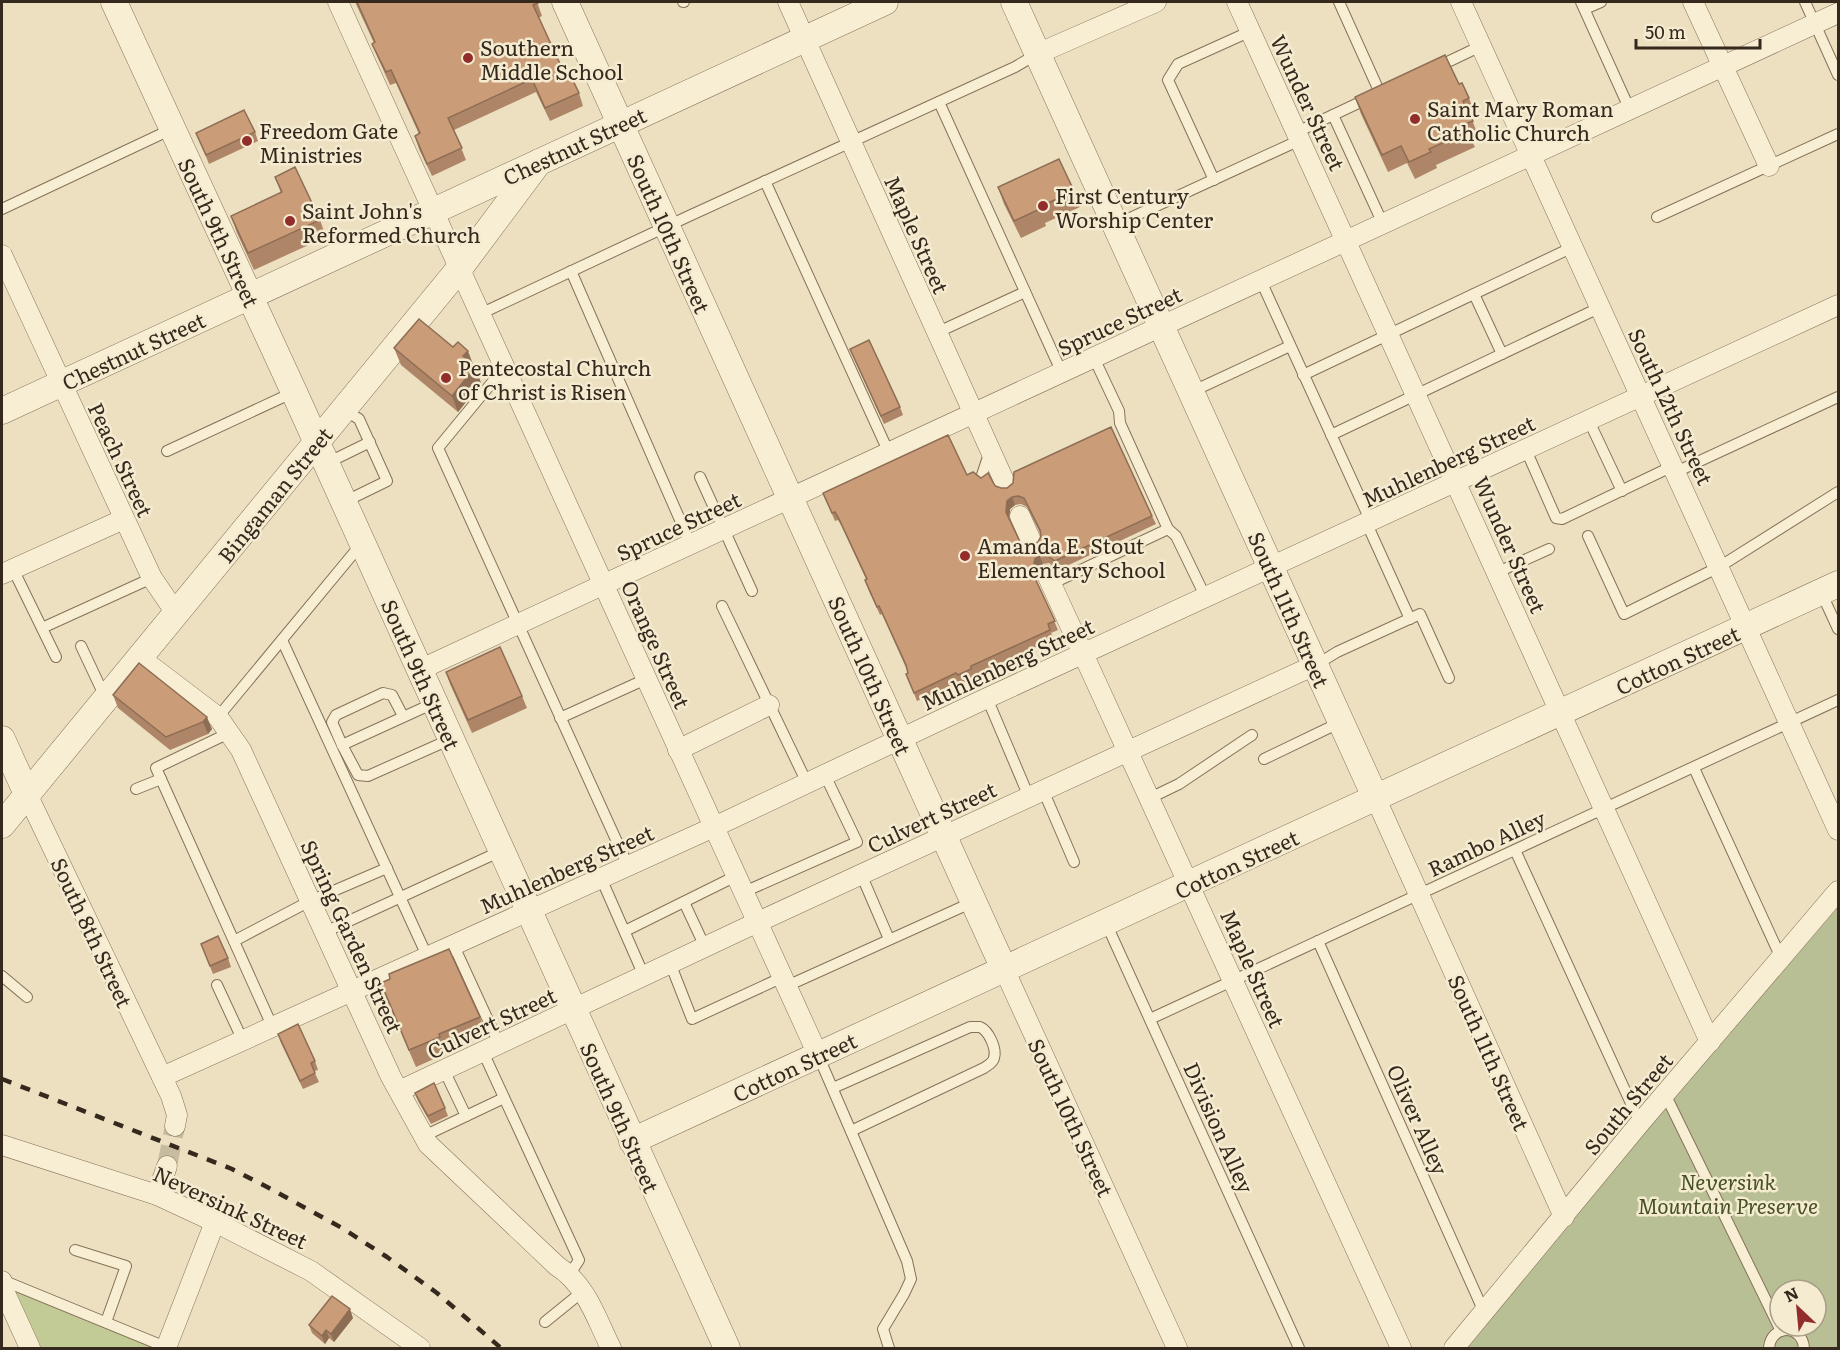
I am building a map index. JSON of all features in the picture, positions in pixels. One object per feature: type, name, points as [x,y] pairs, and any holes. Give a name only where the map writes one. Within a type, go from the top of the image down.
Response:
[{"type":"street","name":"South 9th Street","points":[[114,2],[322,453],[727,1348]]},
{"type":"street","name":"Orange Street","points":[[338,2],[818,1055]]},
{"type":"street","name":"South 10th Street","points":[[565,2],[1177,1348]]},
{"type":"street","name":"Maple Street","points":[[788,2],[991,451],[1001,479]]},
{"type":"street","name":"Chestnut Street","points":[[2,411],[885,2]]},
{"type":"street","name":"South 11th Street","points":[[1014,2],[1564,1216]]},
{"type":"street","points":[[1037,54],[1156,2]]},
{"type":"street","name":"Wunder Street","points":[[1237,2],[1710,1042]]},
{"type":"street","name":"South 12th Street","points":[[1461,2],[1839,830]]},
{"type":"street","points":[[1693,2],[1769,166]]},
{"type":"street","name":"Spruce Street","points":[[420,670],[1839,13]]},
{"type":"street","name":"Bingaman Street","points":[[2,825],[176,613],[322,453],[344,410],[459,268],[541,160]]},
{"type":"street","name":"Peach Street","points":[[2,255],[152,578],[176,613]]},
{"type":"street","name":"Muhlenberg Street","points":[[162,1077],[714,827],[987,698],[1589,421],[1837,311]]},
{"type":"street","points":[[1020,516],[1032,543]]},
{"type":"street","points":[[7,572],[124,519]]},
{"type":"street","name":"Maple Street","points":[[1049,579],[1401,1348]]},
{"type":"street","name":"Cotton Street","points":[[632,1141],[1830,588]]},
{"type":"street","name":"Spring Garden Street","points":[[139,657],[218,717],[241,750],[352,992],[399,1091],[428,1144],[549,1258],[570,1274],[611,1348]]},
{"type":"street","name":"Culvert Street","points":[[399,1091],[758,922],[1315,665]]},
{"type":"street","points":[[678,750],[769,705]]},
{"type":"street","name":"South 8th Street","points":[[4,753],[27,794],[162,1077],[177,1115],[175,1126]]},
{"type":"street","name":"South Street","points":[[1454,1348],[1665,1094],[1839,891]]},
{"type":"street","name":"Neversink Street","points":[[2,1145],[157,1195],[215,1222],[311,1271],[420,1348]]},
{"type":"street","points":[[157,1195],[166,1166]]},
{"type":"street","points":[[167,1348],[215,1222]]},
{"type":"street","points":[[2,1280],[4,1291],[30,1348]]},
{"type":"lane","points":[[1339,2],[1380,93]]},
{"type":"lane","points":[[1601,2],[1583,5],[1630,110]]},
{"type":"lane","points":[[1805,2],[1839,75]]},
{"type":"lane","points":[[1214,180],[1168,80],[1178,64],[1251,31]]},
{"type":"lane","points":[[1427,71],[1481,46]]},
{"type":"lane","points":[[480,314],[1015,67],[1037,54]]},
{"type":"lane","points":[[1115,225],[1214,180],[1299,136],[1333,115],[1395,86]]},
{"type":"lane","points":[[939,102],[1062,372]]},
{"type":"lane","points":[[1333,115],[1383,224]]},
{"type":"lane","points":[[2,209],[172,129]]},
{"type":"lane","points":[[1657,218],[1839,134]]},
{"type":"lane","points":[[765,181],[889,453]]},
{"type":"lane","points":[[1303,375],[1573,247]]},
{"type":"lane","points":[[571,271],[691,545]]},
{"type":"lane","points":[[1261,281],[1331,435],[1410,619],[1419,614],[1449,678]]},
{"type":"lane","points":[[936,333],[1025,292]]},
{"type":"lane","points":[[1474,294],[1502,354]]},
{"type":"lane","points":[[1331,435],[1601,308]]},
{"type":"lane","points":[[1191,392],[1290,346]]},
{"type":"lane","points":[[1094,358],[1119,411],[1115,426],[1168,529],[1176,536],[1206,598]]},
{"type":"lane","points":[[504,368],[438,448],[628,866]]},
{"type":"lane","points":[[167,452],[294,392]]},
{"type":"lane","points":[[1526,450],[1556,518],[1562,519],[1839,397]]},
{"type":"lane","points":[[344,410],[359,419],[387,481],[344,502]]},
{"type":"lane","points":[[1589,421],[1622,491]]},
{"type":"lane","points":[[322,453],[370,442]]},
{"type":"lane","points":[[700,477],[752,591]]},
{"type":"lane","points":[[1588,536],[1624,614],[1719,567],[1839,492]]},
{"type":"lane","points":[[1049,579],[1168,529]]},
{"type":"lane","points":[[218,717],[362,543]]},
{"type":"lane","points":[[1498,572],[1549,549]]},
{"type":"lane","points":[[7,572],[42,628],[56,657]]},
{"type":"lane","points":[[42,628],[152,578]]},
{"type":"lane","points":[[1830,588],[1839,629]]},
{"type":"lane","points":[[625,931],[684,902],[857,842],[769,705],[722,606]]},
{"type":"lane","name":"Culvert Street","points":[[1315,665],[1337,652],[1410,619]]},
{"type":"lane","points":[[282,640],[428,958]]},
{"type":"lane","points":[[81,646],[106,698]]},
{"type":"lane","points":[[560,718],[646,679]]},
{"type":"lane","points":[[404,716],[392,695],[382,693],[336,715],[332,722],[358,774],[368,776],[451,739]]},
{"type":"lane","points":[[987,698],[1074,862]]},
{"type":"lane","name":"Rambo Alley","points":[[1150,1018],[1839,700]]},
{"type":"lane","points":[[342,745],[434,703]]},
{"type":"lane","points":[[1264,759],[1341,722]]},
{"type":"lane","points":[[229,733],[156,768],[273,1028]]},
{"type":"lane","points":[[1150,798],[1179,784],[1252,735]]},
{"type":"lane","points":[[1694,768],[1781,958]]},
{"type":"lane","points":[[136,789],[161,778]]},
{"type":"lane","points":[[325,932],[501,850]]},
{"type":"lane","points":[[1515,850],[1640,1124]]},
{"type":"lane","points":[[234,941],[310,901],[387,868]]},
{"type":"lane","points":[[862,874],[890,939]]},
{"type":"lane","points":[[601,878],[644,976]]},
{"type":"lane","points":[[684,902],[705,947]]},
{"type":"lane","points":[[670,963],[692,1018],[890,939],[974,902]]},
{"type":"lane","name":"Division Alley","points":[[1106,923],[1299,1348]]},
{"type":"lane","name":"Oliver Alley","points":[[1318,941],[1484,1312]]},
{"type":"lane","points":[[454,946],[491,1048],[504,1098],[579,1260],[570,1274]]},
{"type":"lane","points":[[2,976],[27,997]]},
{"type":"lane","points":[[217,985],[243,1041]]},
{"type":"lane","points":[[832,1089],[970,1027],[980,1027],[987,1033],[994,1046],[995,1056],[992,1063],[984,1068],[851,1131]]},
{"type":"lane","points":[[818,1055],[907,1261],[911,1279],[883,1329],[889,1348]]},
{"type":"lane","points":[[444,1070],[466,1116]]},
{"type":"lane","points":[[1665,1094],[1768,1305]]},
{"type":"lane","points":[[424,1136],[504,1098]]},
{"type":"lane","points":[[75,1250],[126,1266],[106,1322]]},
{"type":"lane","points":[[2,1280],[167,1348]]},
{"type":"lane","points":[[545,1322],[582,1292]]},
{"type":"green space","name":"Neversink Mountain Preserve","points":[[1838,907],[1838,1348],[1464,1348],[1577,1210]]},
{"type":"green space","points":[[14,1290],[160,1348],[38,1348]]},
{"type":"building","name":"Southern Middle School","points":[[357,2],[537,2],[533,5],[562,68],[566,66],[579,93],[545,108],[532,79],[448,118],[462,148],[427,164],[415,136],[420,133],[391,70],[386,72],[372,44],[375,42]]},
{"type":"building","name":"Saint Mary Roman Catholic Church","points":[[1445,55],[1459,84],[1462,83],[1469,98],[1463,101],[1473,121],[1465,124],[1469,131],[1429,149],[1431,152],[1409,162],[1401,146],[1382,155],[1355,97]]},
{"type":"building","points":[[244,110],[255,132],[206,155],[196,133]]},
{"type":"building","points":[[1059,159],[1074,191],[1014,221],[998,187]]},
{"type":"building","points":[[295,167],[320,220],[248,253],[231,216],[282,192],[275,177]]},
{"type":"building","name":"Pentecostal Church of Christ is Risen","points":[[419,319],[453,347],[458,342],[468,351],[463,356],[475,367],[452,396],[394,348]]},
{"type":"building","points":[[869,340],[900,407],[881,416],[850,349]]},
{"type":"building","name":"Amanda E. Stout Elementary School","points":[[1111,427],[1152,516],[1055,561],[1046,555],[1039,555],[1035,559],[1032,572],[1055,621],[1048,624],[1050,630],[971,666],[971,669],[958,675],[956,673],[914,693],[906,674],[908,673],[906,665],[879,606],[877,607],[865,580],[867,579],[839,519],[835,512],[832,513],[823,493],[948,435],[967,475],[973,472],[981,478],[988,473],[995,486],[1007,488],[1013,483],[1014,472]],"holes":[[[1012,497],[1024,498],[1041,536],[1038,542],[1028,546],[1021,544],[1006,512],[1007,501]]]},
{"type":"building","points":[[500,647],[522,696],[468,720],[446,672]]},
{"type":"building","points":[[139,663],[207,717],[203,722],[166,737],[113,695]]},
{"type":"building","points":[[218,936],[228,958],[210,966],[201,944]]},
{"type":"building","points":[[449,949],[480,1017],[439,1034],[440,1037],[409,1050],[381,983],[390,979],[389,974]]},
{"type":"building","points":[[298,1024],[315,1061],[311,1063],[315,1073],[300,1081],[278,1034]]},
{"type":"building","points":[[434,1083],[445,1108],[428,1116],[415,1093]]},
{"type":"building","points":[[332,1296],[350,1309],[331,1334],[326,1330],[322,1336],[309,1325]]},
{"type":"tunnel","points":[[167,1166],[175,1126]]},
{"type":"railway","points":[[2,1079],[232,1169],[269,1188],[342,1228],[387,1257],[437,1293],[501,1348]]},
{"type":"place","name":"Southern Middle School","points":[[468,58]]},
{"type":"place","name":"Saint Mary Roman Catholic Church","points":[[1415,119]]},
{"type":"place","name":"Freedom Gate Ministries","points":[[247,141]]},
{"type":"place","name":"First Century Worship Center","points":[[1043,206]]},
{"type":"place","name":"Saint John's Reformed Church","points":[[290,221]]},
{"type":"place","name":"Pentecostal Church of Christ is Risen","points":[[446,378]]},
{"type":"place","name":"Amanda E. Stout Elementary School","points":[[965,556]]}]
